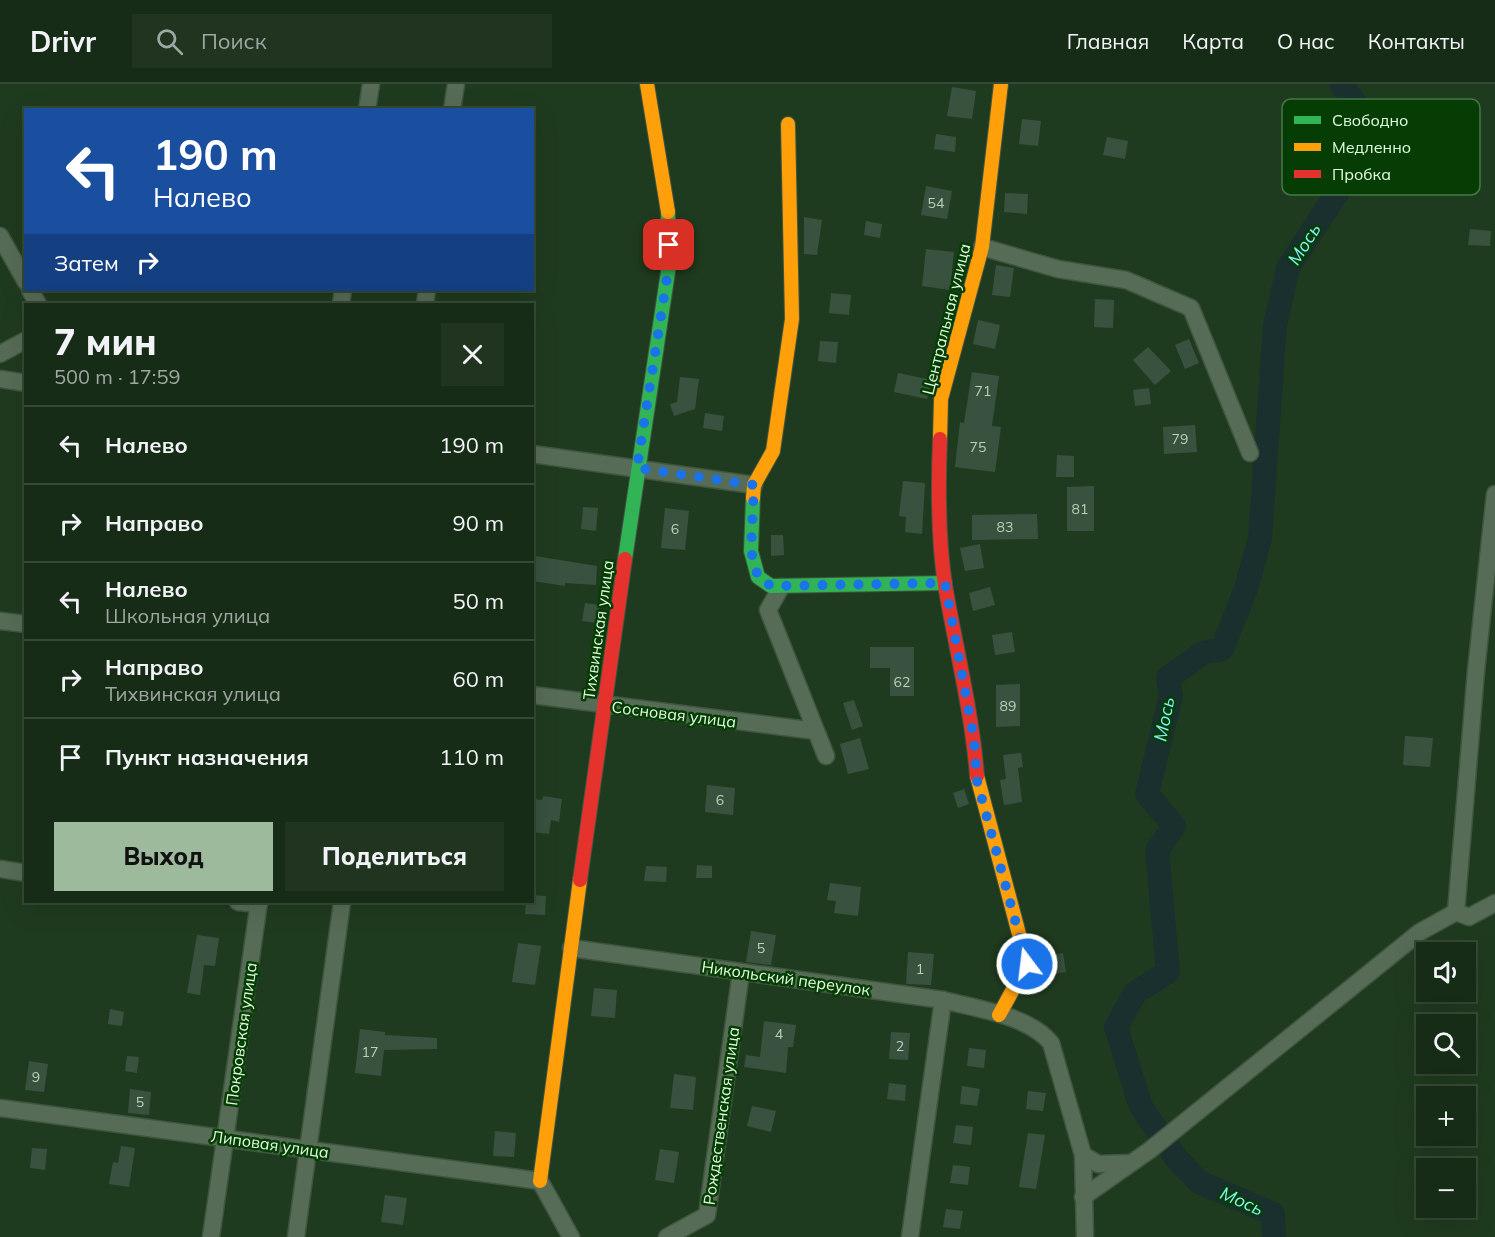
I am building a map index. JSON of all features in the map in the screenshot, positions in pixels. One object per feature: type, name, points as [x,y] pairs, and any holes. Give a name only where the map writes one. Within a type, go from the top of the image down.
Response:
[{"type":"street","points":[[367,108],[371,84]]},
{"type":"street","points":[[452,108],[456,84]]},
{"type":"street","name":"Тихвинская улица","points":[[540,1181],[603,705],[669,265],[668,204],[647,84]]},
{"type":"street","name":"Центральная улица","points":[[999,1015],[1027,964],[977,781],[974,739],[945,583],[938,484],[941,399],[982,247],[1001,84]]},
{"type":"street","points":[[788,124],[792,319],[772,451],[754,485],[751,551],[758,577],[771,586],[782,587],[945,583]]},
{"type":"street","points":[[0,236],[24,278]]},
{"type":"street","points":[[982,247],[1058,269],[1126,280],[1191,308],[1250,453]]},
{"type":"street","points":[[0,354],[24,341]]},
{"type":"street","points":[[0,380],[24,383]]},
{"type":"street","points":[[534,454],[754,485]]},
{"type":"street","points":[[1456,912],[1476,670],[1492,558],[1495,494]]},
{"type":"street","points":[[782,587],[768,610],[826,756]]},
{"type":"street","points":[[0,621],[24,624]]},
{"type":"street","name":"Сосновая улица","points":[[534,694],[816,731]]},
{"type":"street","points":[[0,869],[24,873]]},
{"type":"street","name":"Покровская улица","points":[[211,1237],[259,903]]},
{"type":"street","points":[[296,1237],[342,903]]},
{"type":"street","points":[[1456,912],[1469,917],[1495,903]]},
{"type":"street","points":[[1083,1197],[1150,1150],[1420,932],[1456,912]]},
{"type":"street","name":"Никольский переулок","points":[[571,948],[943,1000],[999,1015],[1042,1032],[1051,1043],[1083,1155],[1085,1237]]},
{"type":"street","name":"Рождественская улица","points":[[667,1237],[707,1215],[741,972]]},
{"type":"street","points":[[910,1237],[943,1000]]},
{"type":"street","name":"Липовая улица","points":[[0,1108],[540,1181]]},
{"type":"street","points":[[1083,1155],[1098,1164],[1131,1163]]},
{"type":"street","points":[[540,1181],[571,1237]]},
{"type":"building","points":[[952,87],[976,91],[972,119],[947,116]]},
{"type":"building","points":[[1022,119],[1041,121],[1038,146],[1019,144]]},
{"type":"building","points":[[936,134],[956,137],[955,152],[934,149]]},
{"type":"building","points":[[1107,137],[1128,141],[1125,159],[1103,155]]},
{"type":"building","points":[[926,186],[952,191],[947,219],[921,215]]},
{"type":"building","points":[[1005,193],[1028,194],[1027,214],[1004,212]]},
{"type":"building","points":[[804,217],[822,220],[817,255],[804,254]]},
{"type":"building","points":[[866,221],[882,224],[880,238],[864,235]]},
{"type":"building","points":[[1470,229],[1491,231],[1490,246],[1468,245]]},
{"type":"building","points":[[926,249],[954,252],[950,290],[922,286]]},
{"type":"building","points":[[996,265],[1014,268],[1010,297],[992,295]]},
{"type":"building","points":[[831,293],[851,295],[849,315],[829,313]]},
{"type":"building","points":[[1095,299],[1114,300],[1113,328],[1094,327]]},
{"type":"building","points":[[978,320],[1000,325],[995,349],[973,344]]},
{"type":"building","points":[[1189,339],[1199,363],[1185,369],[1175,345]]},
{"type":"building","points":[[820,341],[838,342],[836,363],[818,361]]},
{"type":"building","points":[[1148,347],[1171,371],[1155,385],[1133,360]]},
{"type":"building","points":[[972,372],[999,376],[992,426],[1001,427],[995,472],[955,467],[960,422],[964,423]]},
{"type":"building","points":[[898,373],[932,380],[927,399],[894,392]]},
{"type":"building","points":[[680,377],[699,379],[695,409],[674,416],[670,404],[677,402]]},
{"type":"building","points":[[1149,388],[1151,404],[1135,406],[1133,390]]},
{"type":"building","points":[[705,413],[724,416],[722,431],[703,428]]},
{"type":"building","points":[[1195,425],[1197,452],[1164,454],[1163,427]]},
{"type":"building","points":[[1057,455],[1074,456],[1074,477],[1056,477]]},
{"type":"building","points":[[903,481],[925,483],[922,534],[905,532],[906,517],[899,516]]},
{"type":"building","points":[[1094,486],[1094,531],[1067,531],[1067,487]]},
{"type":"building","points":[[583,507],[598,508],[596,531],[581,529]]},
{"type":"building","points":[[665,508],[689,511],[685,550],[661,548]]},
{"type":"building","points":[[1037,514],[1038,539],[972,540],[972,515]]},
{"type":"building","points":[[771,535],[783,535],[784,555],[771,556]]},
{"type":"building","points":[[980,544],[984,568],[965,571],[960,548]]},
{"type":"building","points":[[535,556],[597,566],[596,585],[565,583],[565,586],[534,581]]},
{"type":"building","points":[[990,587],[995,605],[973,611],[969,593]]},
{"type":"building","points":[[585,603],[600,605],[597,623],[582,621]]},
{"type":"building","points":[[1012,632],[1015,652],[995,655],[992,635]]},
{"type":"building","points":[[870,647],[914,647],[914,696],[890,696],[890,668],[870,668]]},
{"type":"building","points":[[1020,684],[1020,726],[996,727],[996,685]]},
{"type":"building","points":[[854,700],[863,726],[852,730],[843,703]]},
{"type":"building","points":[[1405,736],[1433,738],[1430,767],[1403,765]]},
{"type":"building","points":[[860,738],[869,769],[848,774],[840,744]]},
{"type":"building","points":[[1021,753],[1023,767],[1018,768],[1022,802],[1004,805],[1000,780],[1006,779],[1003,755]]},
{"type":"building","points":[[707,785],[735,788],[733,815],[705,812]]},
{"type":"building","points":[[964,789],[969,804],[958,808],[953,793]]},
{"type":"building","points":[[543,796],[562,799],[559,822],[551,820],[549,834],[534,832],[534,799],[542,800]]},
{"type":"building","points":[[697,865],[712,866],[712,878],[696,878]]},
{"type":"building","points":[[646,866],[667,867],[666,882],[644,881]]},
{"type":"building","points":[[830,883],[861,887],[858,916],[834,913],[836,901],[827,900]]},
{"type":"building","points":[[534,895],[546,896],[545,915],[525,914],[526,903],[534,903]]},
{"type":"building","points":[[751,931],[776,935],[771,965],[746,962]]},
{"type":"building","points":[[197,935],[219,938],[215,966],[204,965],[200,995],[187,993]]},
{"type":"building","points":[[518,943],[541,946],[535,985],[512,982]]},
{"type":"building","points":[[908,952],[934,954],[931,985],[906,984]]},
{"type":"building","points":[[1063,953],[1066,972],[1049,975],[1046,956]]},
{"type":"building","points":[[594,988],[617,990],[615,1018],[591,1016]]},
{"type":"building","points":[[110,1009],[124,1012],[122,1026],[108,1024]]},
{"type":"building","points":[[764,1021],[796,1025],[793,1047],[788,1047],[786,1073],[744,1067],[746,1055],[760,1057]]},
{"type":"building","points":[[360,1029],[385,1032],[385,1035],[437,1038],[437,1049],[384,1050],[381,1076],[355,1073]]},
{"type":"building","points":[[891,1032],[910,1033],[908,1060],[889,1059]]},
{"type":"building","points":[[969,1048],[986,1050],[984,1068],[967,1066]]},
{"type":"building","points":[[127,1056],[139,1057],[137,1073],[125,1071]]},
{"type":"building","points":[[29,1061],[48,1064],[44,1092],[25,1090]]},
{"type":"building","points":[[674,1074],[696,1077],[693,1110],[670,1108]]},
{"type":"building","points":[[889,1083],[906,1085],[905,1101],[887,1099]]},
{"type":"building","points":[[962,1086],[980,1089],[977,1106],[960,1104]]},
{"type":"building","points":[[130,1089],[151,1092],[149,1115],[128,1113]]},
{"type":"building","points":[[1028,1091],[1046,1093],[1043,1111],[1026,1109]]},
{"type":"building","points":[[752,1106],[776,1111],[771,1132],[747,1126]]},
{"type":"building","points":[[956,1125],[973,1127],[971,1145],[953,1143]]},
{"type":"building","points":[[495,1131],[516,1133],[514,1157],[493,1156]]},
{"type":"building","points":[[1028,1133],[1045,1135],[1036,1189],[1019,1187]]},
{"type":"building","points":[[121,1146],[135,1148],[129,1187],[109,1184],[113,1162],[118,1163]]},
{"type":"building","points":[[32,1148],[47,1149],[45,1170],[30,1168]]},
{"type":"building","points":[[660,1149],[679,1152],[674,1183],[655,1180]]},
{"type":"building","points":[[953,1165],[970,1167],[968,1185],[950,1183]]},
{"type":"building","points":[[385,1195],[407,1198],[403,1225],[381,1222]]},
{"type":"building","points":[[946,1209],[963,1211],[960,1229],[943,1227]]},
{"type":"waterway","name":"Мось","points":[[1341,84],[1352,99]]},
{"type":"waterway","name":"Мось","points":[[1274,1237],[1273,1214],[1199,1182],[1177,1159],[1141,1107],[1116,1027],[1135,993],[1168,972],[1157,851],[1174,826],[1147,794],[1171,696],[1168,678],[1203,653],[1222,649],[1246,589],[1260,538],[1275,325],[1288,268],[1336,195]]},
{"type":"traffic: fast","points":[[625,559],[669,265],[668,212]]},
{"type":"traffic: fast","points":[[753,498],[751,551],[758,577],[771,586],[945,583]]},
{"type":"traffic: slow","points":[[647,84],[668,212]]},
{"type":"traffic: slow","points":[[940,439],[941,399],[982,247],[1001,84]]},
{"type":"traffic: slow","points":[[753,498],[754,485],[773,451],[792,319],[788,124]]},
{"type":"traffic: slow","points":[[977,776],[1027,964],[999,1015]]},
{"type":"traffic: slow","points":[[540,1181],[580,880]]},
{"type":"traffic: jam","points":[[940,439],[941,549],[949,609],[968,704],[977,776]]},
{"type":"traffic: jam","points":[[580,880],[625,559]]},
{"type":"route","points":[[669,245],[669,265],[637,468],[754,485],[751,551],[758,577],[771,586],[945,583],[974,739],[977,781],[1027,964]]}]
